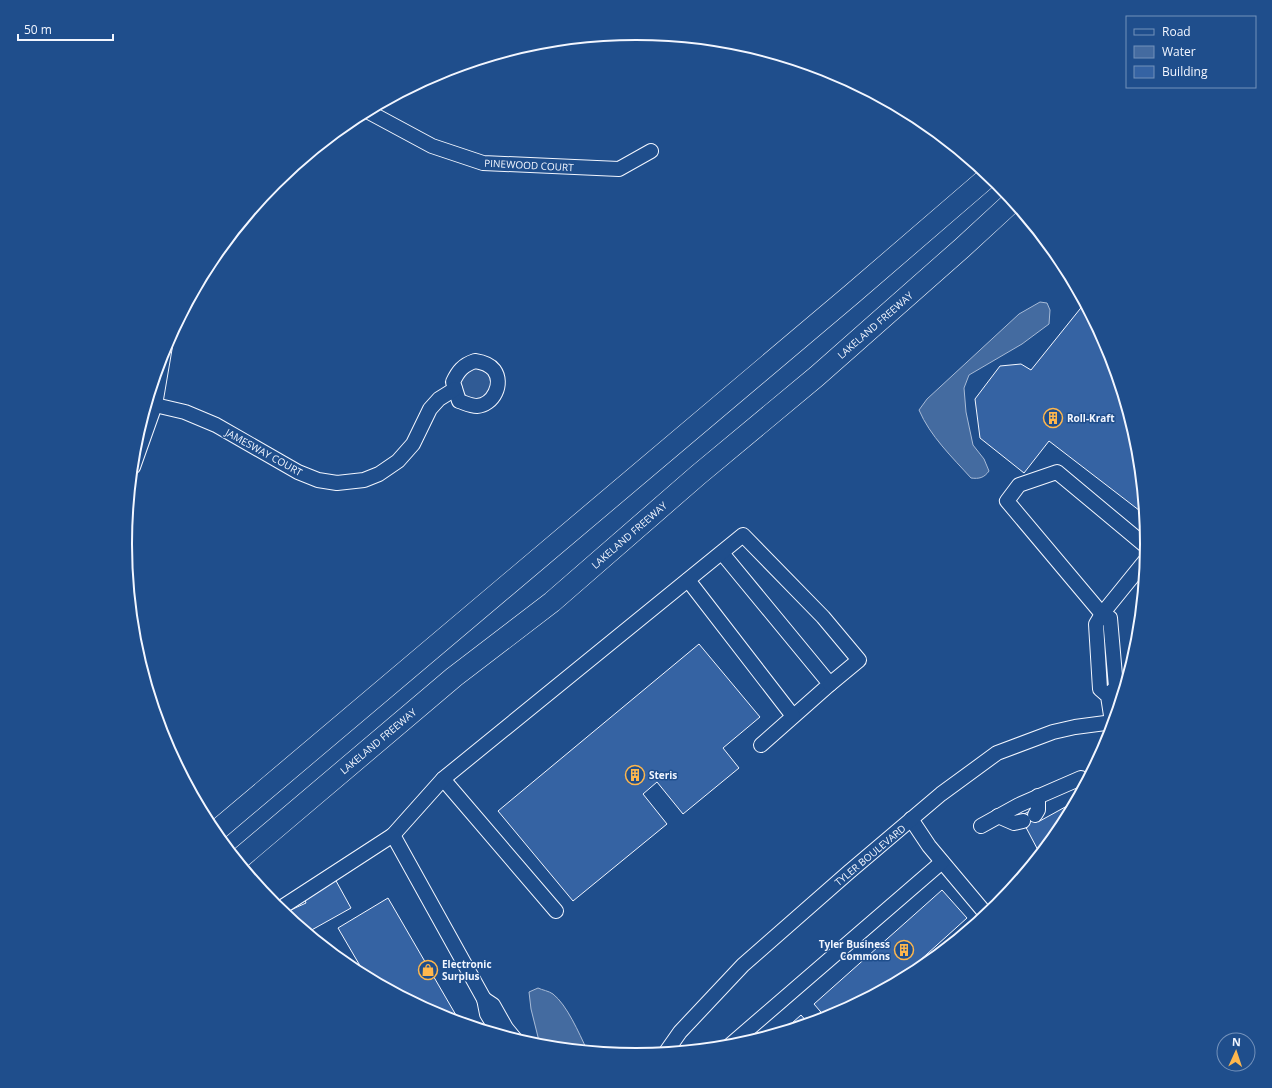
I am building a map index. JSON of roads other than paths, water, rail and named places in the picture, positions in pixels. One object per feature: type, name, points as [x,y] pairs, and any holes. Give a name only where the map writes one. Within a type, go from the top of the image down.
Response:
[{"type":"highway","points":[[219,827],[846,299],[984,180]]},
{"type":"highway","name":"LAKELAND FREEWAY","points":[[241,857],[454,677],[552,602],[698,475],[823,371],[1008,205]]},
{"type":"street","name":"PINEWOOD COURT","points":[[373,114],[432,146],[482,163],[619,169],[650,151]]},
{"type":"street","points":[[144,436],[155,405],[159,383]]},
{"type":"street","name":"JAMESWAY COURT","points":[[155,405],[185,412],[216,425],[298,472],[318,480],[337,483],[364,480],[379,474],[398,461],[413,444],[430,409],[439,399],[455,389]]},
{"type":"street","points":[[1111,712],[1108,696],[1116,687],[1110,618],[1102,614],[1007,501],[1019,485],[1057,472],[1140,542]]},
{"type":"street","points":[[285,905],[393,834],[443,779],[743,535],[823,617],[859,660],[760,745]]},
{"type":"street","points":[[722,553],[830,684]]},
{"type":"street","points":[[1102,614],[1139,569]]},
{"type":"street","points":[[688,580],[793,716]]},
{"type":"street","name":"TYLER BOULEVARD","points":[[670,1047],[680,1032],[743,965],[941,794],[997,753],[1053,732],[1075,727],[1107,723]]},
{"type":"street","points":[[981,826],[1038,796],[1081,778]]},
{"type":"street","points":[[443,779],[556,911]]},
{"type":"street","points":[[998,816],[1014,823],[1029,818],[1038,810],[1038,796]]},
{"type":"street","points":[[911,819],[929,846],[982,909]]},
{"type":"street","points":[[393,834],[484,998],[487,1014],[495,1028]]},
{"type":"street","points":[[740,1037],[942,862]]},
{"type":"street","points":[[484,998],[493,1005],[509,1032]]},
{"type":"water","points":[[1040,302],[1047,303],[1050,310],[1049,324],[1022,344],[969,375],[964,388],[966,412],[973,445],[984,459],[989,471],[981,478],[971,478],[935,437],[919,410],[927,399],[1019,314]]},
{"type":"water","points":[[538,988],[553,994],[563,1005],[585,1045],[538,1038],[531,1009],[529,992]]},
{"type":"place","name":"Roll-Kraft","points":[[1053,418]]},
{"type":"place","name":"Steris","points":[[635,775]]},
{"type":"place","name":"Tyler Business Commons","points":[[904,950]]},
{"type":"place","name":"Electronic Surplus","points":[[428,970]]}]
